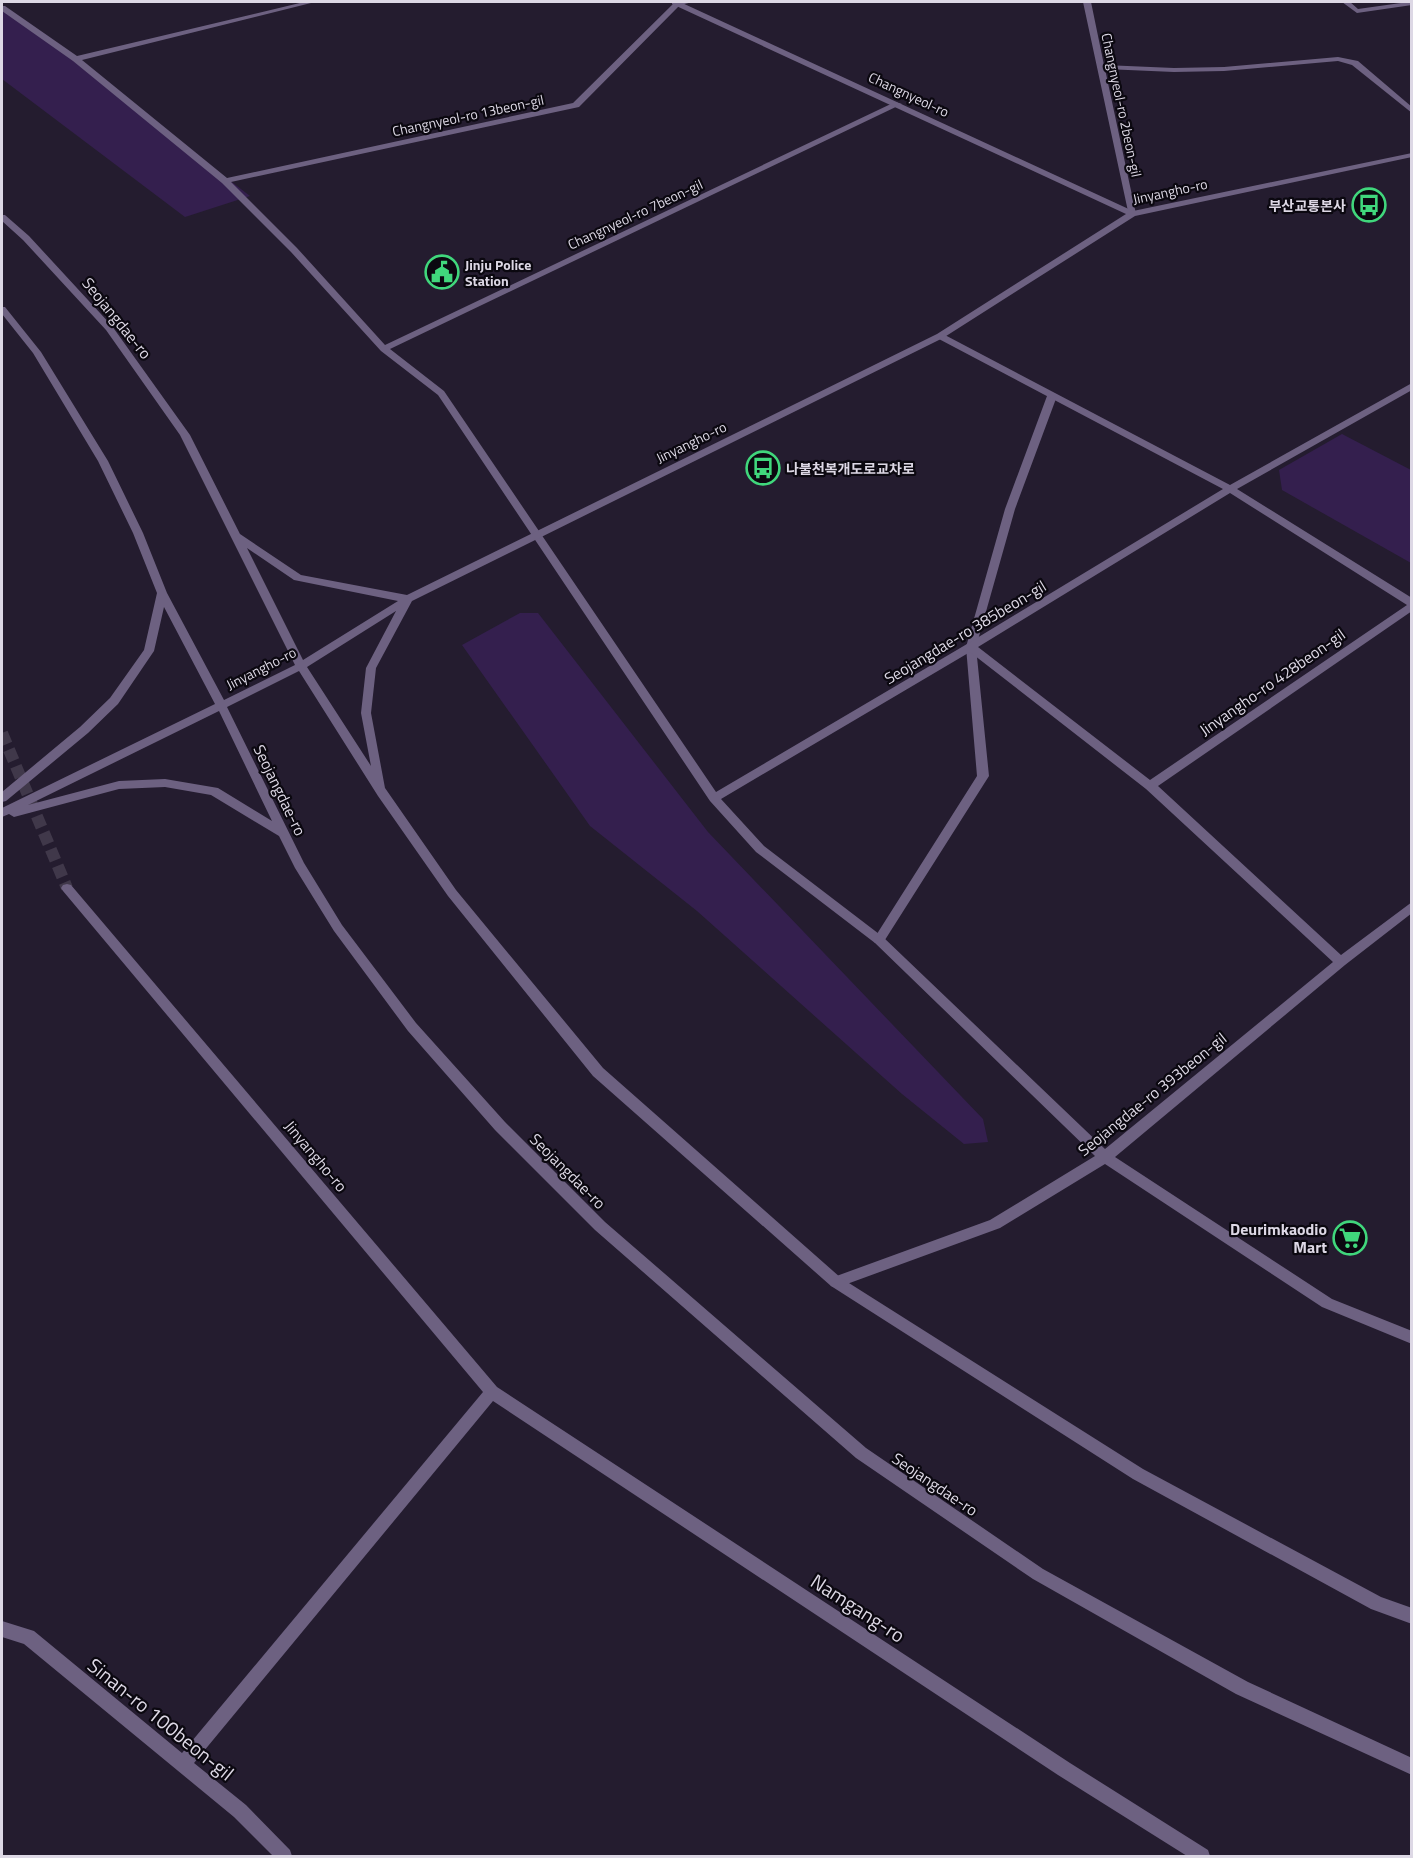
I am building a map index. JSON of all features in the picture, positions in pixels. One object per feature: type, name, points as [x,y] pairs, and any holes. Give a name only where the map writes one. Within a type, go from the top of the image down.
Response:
[{"type":"street","points":[[76,59],[311,2]]},
{"type":"street","points":[[676,2],[689,2]]},
{"type":"street","name":"Changnyeol-ro","points":[[676,2],[1132,214]]},
{"type":"street","name":"Changnyeol-ro 13beon-gil","points":[[225,181],[576,105],[676,2]]},
{"type":"street","name":"Changnyeol-ro 2beon-gil","points":[[1087,2],[1132,214]]},
{"type":"street","points":[[1346,2],[1357,11],[1412,3]]},
{"type":"street","points":[[2,8],[76,59],[225,181],[294,250],[384,349],[441,393],[714,798],[760,849],[879,940],[1105,1157],[1327,1303],[1412,1338]]},
{"type":"street","points":[[1101,67],[1204,69],[1338,59],[1355,63],[1412,111]]},
{"type":"street","name":"Changnyeol-ro 7beon-gil","points":[[384,349],[898,104]]},
{"type":"street","name":"Jinyangho-ro","points":[[2,814],[300,666],[408,598],[940,336],[1132,214],[1412,155]]},
{"type":"street","name":"Seojangdae-ro","points":[[2,217],[26,238],[109,328],[185,435],[300,666],[382,793],[452,893],[598,1072],[836,1282],[1138,1474],[1377,1603],[1412,1616]]},
{"type":"street","name":"Seojangdae-ro","points":[[2,309],[37,352],[103,461],[138,533],[162,593],[221,705],[298,865],[351,946],[412,1027],[500,1126],[600,1226],[861,1453],[1038,1574],[1242,1688],[1412,1767]]},
{"type":"street","name":"Jinyangho-ro 428beon-gil","points":[[940,336],[1230,489],[1412,604],[1150,786]]},
{"type":"street","points":[[1230,489],[1412,386]]},
{"type":"street","points":[[879,940],[983,776],[971,647],[1010,509],[1052,396]]},
{"type":"street","name":"Seojangdae-ro 385beon-gil","points":[[714,798],[971,647],[1230,489]]},
{"type":"street","points":[[236,536],[298,578],[408,598],[371,668],[366,713],[382,793]]},
{"type":"street","points":[[2,798],[84,730],[114,701],[149,651],[162,593]]},
{"type":"street","points":[[971,647],[1150,786],[1341,962]]},
{"type":"street","points":[[2,814],[119,785],[165,783],[214,791],[282,834]]},
{"type":"street","name":"Jinyangho-ro","points":[[67,888],[492,1392]]},
{"type":"street","name":"Seojangdae-ro 393beon-gil","points":[[836,1282],[994,1224],[1105,1157],[1412,906]]},
{"type":"street","points":[[183,1764],[492,1392]]},
{"type":"street","name":"Namgang-ro","points":[[492,1392],[1064,1769],[1202,1857]]},
{"type":"street","name":"Sinan-ro 100beon-gil","points":[[2,1629],[28,1637],[240,1811],[284,1857]]},
{"type":"shaded area","points":[[2,6],[250,196],[185,217],[2,79]]},
{"type":"shaded area","points":[[1342,434],[1411,470],[1411,563],[1282,490],[1279,470]]},
{"type":"shaded area","points":[[520,613],[538,613],[708,832],[983,1119],[988,1142],[964,1144],[902,1094],[697,911],[590,826],[462,645]]},
{"type":"tunnel","points":[[2,733],[67,888]]},
{"type":"place","name":"부산교통본사","points":[[1369,205]]},
{"type":"place","name":"Jinju Police Station","points":[[442,272]]},
{"type":"place","name":"나불천복개도로교차로","points":[[763,468]]},
{"type":"place","name":"Deurimkaodio Mart","points":[[1350,1238]]}]
